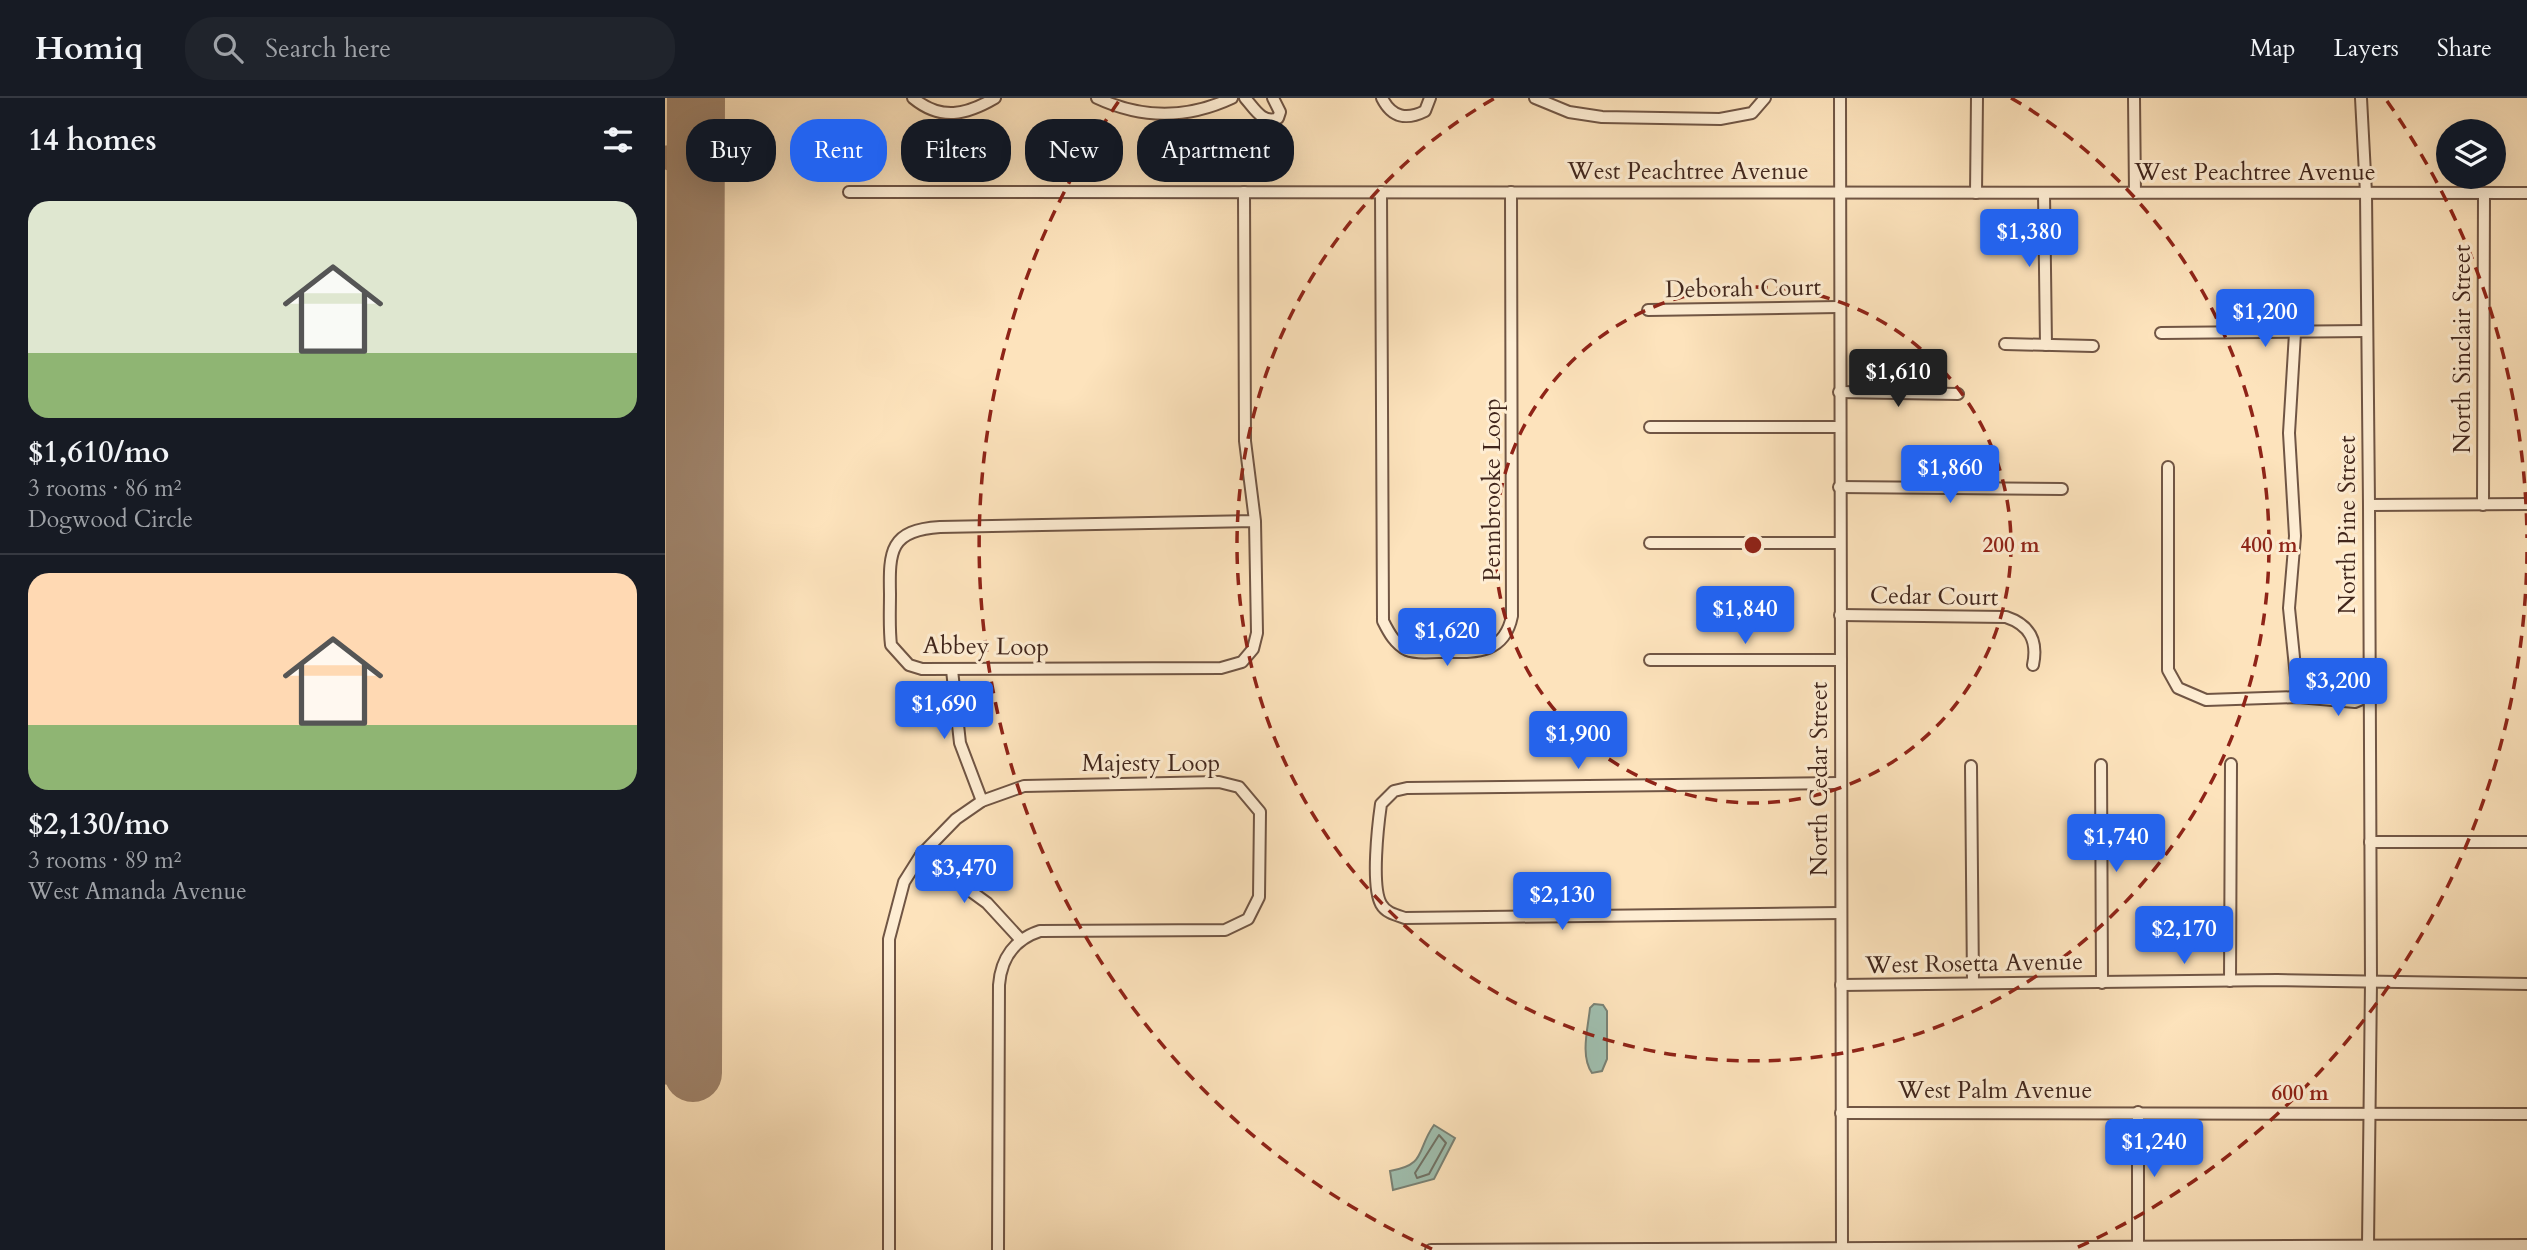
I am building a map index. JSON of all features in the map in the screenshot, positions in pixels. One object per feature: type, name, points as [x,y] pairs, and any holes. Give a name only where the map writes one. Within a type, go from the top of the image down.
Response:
[{"type":"street","points":[[913,98],[924,107],[949,115],[972,111],[995,98]]},
{"type":"street","points":[[1097,98],[1140,113],[1160,114],[1201,110],[1232,98]]},
{"type":"street","points":[[1245,98],[1265,120],[1272,121],[1278,118],[1280,111],[1273,98]]},
{"type":"street","points":[[1382,98],[1397,115],[1411,118],[1425,111],[1430,98]]},
{"type":"street","points":[[1535,98],[1569,112],[1602,117],[1707,119],[1738,118],[1752,113],[1765,98]]},
{"type":"street","name":"North Cedar Street","points":[[1840,98],[1838,427],[1842,1249]]},
{"type":"street","points":[[1976,193],[1977,98]]},
{"type":"street","points":[[2134,98],[2135,193]]},
{"type":"street","name":"North Pine Street","points":[[2361,98],[2366,193],[2369,505],[2371,982],[2368,1246]]},
{"type":"street","name":"West Peachtree Avenue","points":[[849,192],[2527,193]]},
{"type":"street","name":"Abbey Loop","points":[[1244,192],[1245,441],[1255,521],[1256,641],[1248,656],[1234,666],[952,670],[922,669],[909,665],[891,645],[889,561],[899,539],[911,531],[940,527],[1255,521]]},
{"type":"street","name":"Pennbrooke Loop","points":[[1381,192],[1383,621],[1390,635],[1410,652],[1474,652],[1492,647],[1509,631],[1512,616],[1514,305],[1511,192]]},
{"type":"street","points":[[2044,193],[2046,345]]},
{"type":"street","name":"North Sinclair Street","points":[[2483,505],[2484,193]]},
{"type":"street","name":"Deborah Court","points":[[1648,310],[1838,307]]},
{"type":"street","points":[[2161,333],[2367,331]]},
{"type":"street","points":[[2295,333],[2289,433],[2296,505],[2289,608],[2302,697]]},
{"type":"street","points":[[2005,344],[2094,345]]},
{"type":"street","points":[[1839,392],[1958,394]]},
{"type":"street","points":[[1650,426],[1838,427]]},
{"type":"street","points":[[2168,467],[2166,619],[2168,670],[2172,680],[2187,694],[2206,700],[2302,697],[2355,702],[2369,696]]},
{"type":"street","points":[[1839,487],[2062,489]]},
{"type":"street","points":[[2369,505],[2527,504]]},
{"type":"street","points":[[1650,543],[1840,543]]},
{"type":"street","name":"Cedar Court","points":[[1840,615],[2006,617],[2025,626],[2033,636],[2033,665]]},
{"type":"street","points":[[1650,660],[1841,660]]},
{"type":"street","points":[[952,670],[960,743],[982,801]]},
{"type":"street","points":[[2230,981],[2231,764]]},
{"type":"street","points":[[2101,765],[2102,983]]},
{"type":"street","points":[[1971,766],[1973,983]]},
{"type":"street","name":"Majesty Loop","points":[[889,1250],[889,939],[904,882],[921,855],[956,819],[982,801],[1024,786],[1219,782],[1239,788],[1259,812],[1259,897],[1255,911],[1238,926],[1217,930],[1040,931],[1021,940]]},
{"type":"street","points":[[1840,783],[1407,788],[1394,791],[1381,804],[1378,838],[1378,896],[1388,912],[1405,918],[1840,913]]},
{"type":"street","points":[[2370,842],[2527,842]]},
{"type":"street","points":[[921,855],[987,904],[1021,940],[1009,951],[1000,974],[998,1250]]},
{"type":"street","name":"West Rosetta Avenue","points":[[1841,985],[2230,981],[2527,984]]},
{"type":"street","points":[[2138,1112],[2138,1248]]},
{"type":"street","name":"West Palm Avenue","points":[[1841,1113],[2527,1114]]},
{"type":"street","points":[[1431,1250],[2402,1248],[2527,1245]]},
{"type":"water","points":[[1594,1004],[1603,1005],[1607,1011],[1607,1059],[1602,1071],[1592,1073],[1586,1058],[1586,1042],[1590,1008]]},
{"type":"water","points":[[1434,1125],[1455,1138],[1434,1179],[1393,1190],[1390,1171],[1410,1165],[1415,1160]]},
{"type":"taxiway","points":[[669,157],[678,154],[686,146]]},
{"type":"taxiway","points":[[665,157],[680,163],[686,169]]},
{"type":"taxiway","points":[[665,1073],[693,1073]]},
{"type":"runway","points":[[693,1073],[696,98]]}]
